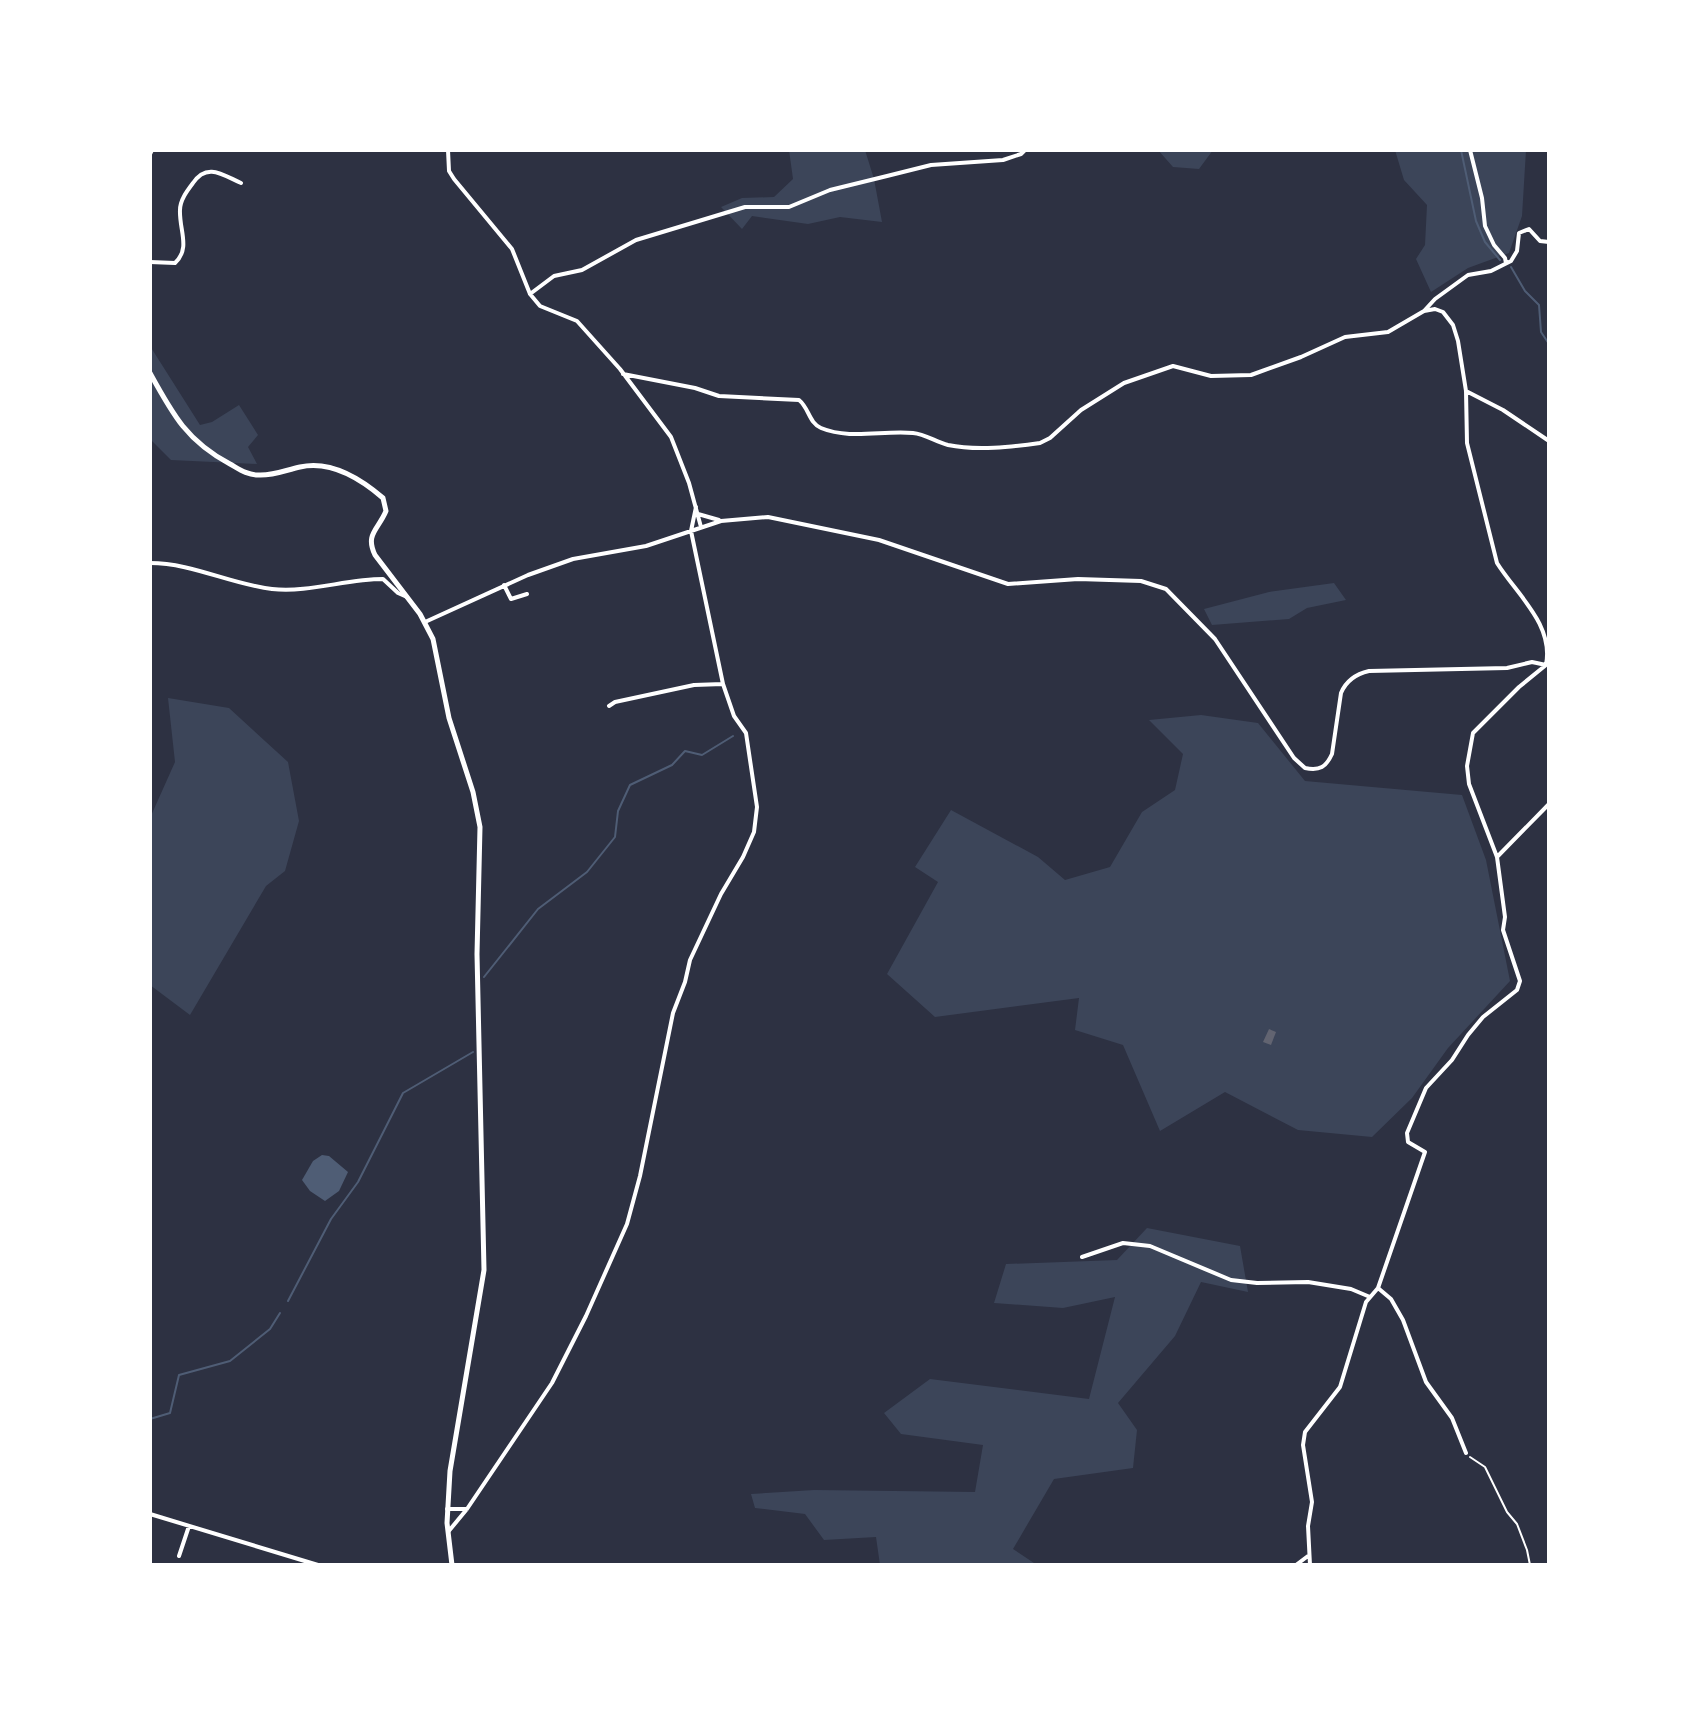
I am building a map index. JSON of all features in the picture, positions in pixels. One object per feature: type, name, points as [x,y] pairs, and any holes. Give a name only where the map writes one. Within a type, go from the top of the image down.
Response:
[{"type":"street","points":[[448,150],[449,171],[512,249],[530,294],[540,306],[577,321],[671,437],[701,527]]},
{"type":"street","points":[[530,294],[554,276],[582,270],[636,240],[745,207],[789,207],[830,190],[931,165],[1003,160],[1025,150]]},
{"type":"street","points":[[1470,150],[1482,198],[1485,226],[1506,263]]},
{"type":"street","points":[[150,262],[175,263],[182,256],[184,248],[179,211],[181,201],[198,176],[212,170],[241,183]]},
{"type":"street","points":[[623,374],[695,388],[719,396],[799,400],[806,407],[812,422],[829,430],[866,435],[915,433],[947,445],[965,447],[1025,445],[1046,440],[1081,410],[1124,383],[1142,376],[1178,366],[1211,376],[1261,372],[1345,337],[1381,335],[1424,311],[1468,275],[1491,271],[1506,263],[1515,256],[1519,233],[1524,230],[1529,229],[1540,241],[1549,242]]},
{"type":"street","points":[[1310,1565],[1308,1526],[1312,1502],[1303,1445],[1305,1432],[1340,1387],[1366,1302],[1378,1288],[1423,1160],[1425,1152],[1408,1142],[1406,1137],[1426,1088],[1452,1060],[1475,1026],[1517,990],[1520,981],[1505,941],[1497,857],[1469,784],[1467,766],[1473,733],[1546,665],[1549,653],[1546,639],[1526,599],[1497,563],[1467,443],[1466,391],[1461,350],[1453,325],[1443,312],[1435,309],[1424,311]]},
{"type":"street","points":[[150,373],[172,413],[208,453],[256,475],[272,475],[310,465],[327,466],[343,472],[383,498],[386,511],[372,535],[371,545],[380,563],[425,622],[436,647],[449,718],[473,792],[480,827],[477,954],[484,1270],[455,1431],[447,1509],[452,1565]]},
{"type":"street","points":[[1466,391],[1503,410],[1549,441]]},
{"type":"street","points":[[448,1532],[467,1509],[552,1383],[627,1224],[640,1176],[673,1013],[690,960],[754,832],[757,807],[746,733],[734,716],[723,684],[691,531],[696,507]]},
{"type":"street","points":[[698,514],[721,521]]},
{"type":"street","points":[[425,622],[504,585],[573,559],[646,546],[721,521],[768,517],[915,550],[1008,584],[1078,579],[1141,581],[1166,589],[1215,639],[1294,758],[1309,769],[1319,769],[1328,763],[1341,693],[1357,675],[1369,671],[1507,668],[1532,662],[1546,665]]},
{"type":"street","points":[[150,563],[183,567],[231,582],[273,589],[293,590],[383,579],[407,597]]},
{"type":"street","points":[[504,585],[511,599],[527,594]]},
{"type":"street","points":[[609,706],[615,702],[694,685],[723,684]]},
{"type":"street","points":[[1497,857],[1549,804]]},
{"type":"street","points":[[1082,1257],[1123,1243],[1150,1246],[1231,1280],[1308,1282],[1351,1289],[1370,1297]]},
{"type":"street","points":[[1378,1288],[1391,1299],[1403,1320],[1426,1382],[1452,1418],[1466,1453]]},
{"type":"street","points":[[447,1509],[467,1509]]},
{"type":"street","points":[[150,1514],[318,1565]]},
{"type":"street","points":[[179,1556],[189,1526]]},
{"type":"street","points":[[1296,1565],[1308,1556]]},
{"type":"path","points":[[1466,1453],[1485,1467],[1501,1502],[1523,1536],[1530,1565]]},
{"type":"shaded area","points":[[789,150],[865,150],[882,222],[840,217],[808,224],[752,216],[742,229],[721,207],[742,198],[774,197],[793,179]]},
{"type":"shaded area","points":[[1158,150],[1213,150],[1199,169],[1173,167]]},
{"type":"shaded area","points":[[1395,150],[1526,150],[1522,216],[1509,253],[1468,268],[1431,292],[1416,259],[1425,245],[1427,205],[1404,180]]},
{"type":"shaded area","points":[[150,346],[200,425],[212,422],[239,405],[258,435],[248,447],[257,464],[171,460],[150,439]]},
{"type":"shaded area","points":[[1334,583],[1346,600],[1307,608],[1289,619],[1212,625],[1204,609],[1269,592]]},
{"type":"shaded area","points":[[168,698],[229,708],[288,762],[299,821],[285,871],[266,886],[190,1015],[150,985],[150,818],[175,762]]},
{"type":"shaded area","points":[[1201,715],[1258,723],[1305,781],[1462,795],[1486,860],[1510,981],[1448,1048],[1412,1098],[1372,1137],[1298,1130],[1225,1092],[1160,1131],[1123,1045],[1075,1030],[1079,998],[935,1017],[887,974],[938,882],[915,867],[951,810],[1038,857],[1065,880],[1110,867],[1142,812],[1175,790],[1183,754],[1149,720]]},
{"type":"shaded area","points":[[322,1155],[329,1156],[348,1172],[339,1191],[325,1201],[310,1191],[302,1180],[313,1161]]},
{"type":"shaded area","points":[[1147,1228],[1240,1246],[1248,1292],[1201,1282],[1175,1336],[1118,1403],[1137,1430],[1133,1468],[1054,1479],[1013,1549],[1037,1565],[880,1565],[876,1537],[824,1540],[805,1514],[755,1508],[751,1494],[814,1490],[975,1492],[983,1445],[901,1434],[884,1413],[930,1379],[1089,1399],[1115,1297],[1063,1308],[994,1303],[1006,1264],[1117,1260]]},
{"type":"building","points":[[1269,1029],[1276,1032],[1271,1045],[1263,1042]]},
{"type":"waterway","points":[[1461,150],[1476,221],[1485,242],[1500,260]]},
{"type":"waterway","points":[[1511,267],[1525,291],[1539,305],[1541,332],[1549,344]]},
{"type":"waterway","points":[[484,977],[538,909],[587,872],[615,837],[618,811],[630,785],[672,765],[685,751],[702,755],[733,736]]},
{"type":"waterway","points":[[288,1301],[331,1219],[358,1182],[403,1093],[473,1052]]},
{"type":"waterway","points":[[150,1419],[170,1413],[179,1375],[230,1361],[270,1329],[280,1313]]}]
